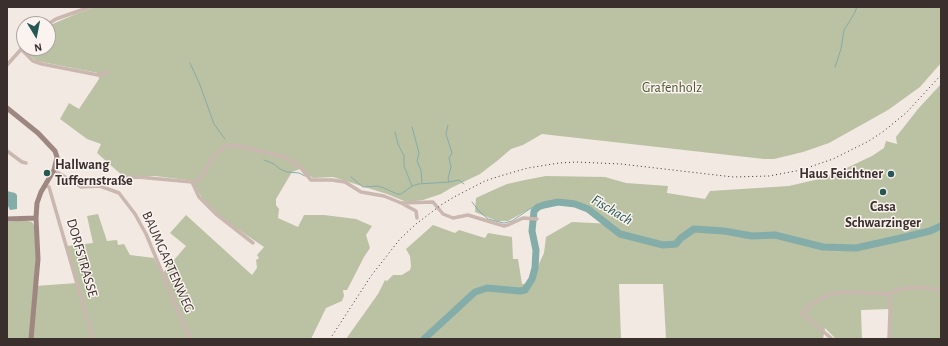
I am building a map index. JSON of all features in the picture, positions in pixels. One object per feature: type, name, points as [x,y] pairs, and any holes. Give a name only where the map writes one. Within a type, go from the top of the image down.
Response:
[{"type":"street","points":[[56,19],[90,7]]},
{"type":"street","points":[[7,65],[16,55]]},
{"type":"street","points":[[29,56],[33,61],[42,64],[98,75],[108,72]]},
{"type":"street","points":[[7,108],[38,133],[55,151],[56,160],[54,170],[37,203],[36,218],[38,259],[31,339]]},
{"type":"street","points":[[54,170],[81,187],[100,186],[124,178],[138,177],[192,182],[198,180],[202,176],[220,150],[226,146],[235,145],[284,157],[299,166],[311,180],[332,180],[345,182],[361,192],[384,196],[416,211],[418,214],[417,218]]},
{"type":"street","points":[[7,151],[22,162],[26,163]]},
{"type":"street","points":[[192,182],[199,198],[216,214],[254,243]]},
{"type":"street","name":"DORFSTRASSE","points":[[45,185],[49,187],[93,339]]},
{"type":"street","name":"BAUMGARTENWEG","points":[[100,186],[118,193],[135,214],[146,234],[190,339]]},
{"type":"street","points":[[401,203],[433,202],[443,214],[456,218],[468,215],[504,226],[523,218],[530,217],[537,219]]},
{"type":"street","points":[[7,219],[36,218]]},
{"type":"street","points":[[832,339],[802,313],[809,306],[820,299],[832,294],[846,292],[888,294],[897,290],[918,287],[941,290]]},
{"type":"street","points":[[888,294],[890,311],[888,339]]},
{"type":"green space","name":"Grafenholz","points":[[95,7],[941,7],[941,63],[920,87],[888,110],[829,143],[803,152],[774,159],[542,134],[523,145],[511,149],[480,174],[441,194],[415,201],[404,201],[333,177],[313,178],[300,169],[292,172],[276,199],[276,205],[279,209],[278,218],[298,227],[304,215],[324,215],[356,219],[372,226],[366,235],[370,248],[347,290],[343,290],[344,296],[342,301],[326,308],[311,339],[7,339],[7,222],[25,220],[32,222],[35,227],[35,286],[77,283],[67,246],[93,243],[87,216],[98,214],[107,241],[117,240],[118,245],[124,244],[130,255],[154,258],[162,274],[186,246],[170,233],[186,215],[252,275],[257,268],[256,260],[259,258],[257,255],[264,247],[223,219],[202,198],[194,184],[187,180],[155,176],[124,177],[97,153],[101,144],[87,139],[60,119],[69,103],[79,109],[99,79],[98,73],[37,61],[30,56],[56,56],[56,23]]},
{"type":"green space","points":[[941,84],[941,339],[890,339],[891,309],[861,310],[862,339],[836,339],[825,328],[823,339],[666,339],[663,284],[619,284],[621,339],[346,339],[378,294],[385,280],[387,281],[393,275],[402,275],[410,270],[410,256],[406,249],[433,225],[455,233],[459,230],[485,238],[488,233],[512,237],[513,259],[518,259],[522,284],[530,283],[544,253],[546,237],[572,222],[613,224],[575,204],[558,200],[537,205],[508,221],[497,221],[475,212],[476,198],[507,184],[546,176],[605,177],[626,183],[668,186],[667,193],[705,199],[710,191],[789,186],[834,174],[872,156],[884,148],[886,141],[897,144],[896,137],[918,109]]},
{"type":"water","points":[[7,191],[17,195],[17,209],[10,210],[7,204]]},
{"type":"waterway","points":[[835,67],[841,49],[844,30],[857,7]]},
{"type":"waterway","points":[[190,63],[200,85],[214,124],[225,139]]},
{"type":"waterway","points":[[448,125],[446,134],[452,153],[449,158],[451,167],[448,178],[449,182]]},
{"type":"waterway","points":[[412,127],[419,153],[417,161],[421,170],[422,183]]},
{"type":"waterway","points":[[395,132],[398,144],[404,156],[404,166],[412,186]]},
{"type":"waterway","points":[[264,160],[287,172],[299,173],[305,176]]},
{"type":"waterway","points":[[351,177],[363,187],[378,186],[397,194],[401,194],[412,186],[418,184],[459,180],[464,184]]},
{"type":"waterway","points":[[472,202],[488,219],[504,223],[512,221],[531,208],[538,207]]},
{"type":"waterway","name":"Fischach","points":[[424,339],[475,292],[487,288],[520,291],[525,290],[532,279],[535,268],[536,250],[532,231],[534,211],[538,207],[544,205],[558,202],[575,204],[588,209],[620,234],[663,245],[676,244],[681,238],[694,229],[724,231],[752,236],[775,235],[823,247],[856,248],[930,231],[941,226]]},
{"type":"railway","points":[[330,339],[371,276],[400,239],[416,224],[441,205],[485,181],[528,168],[576,162],[621,164],[733,177],[769,176],[801,170],[833,159],[869,141],[884,131],[907,112],[941,75]]},
{"type":"place","name":"Hallwang Tuffernstraße","points":[[47,173]]},
{"type":"place","name":"Haus Feichtner","points":[[891,174]]},
{"type":"place","name":"Casa Schwarzinger","points":[[883,192]]}]
